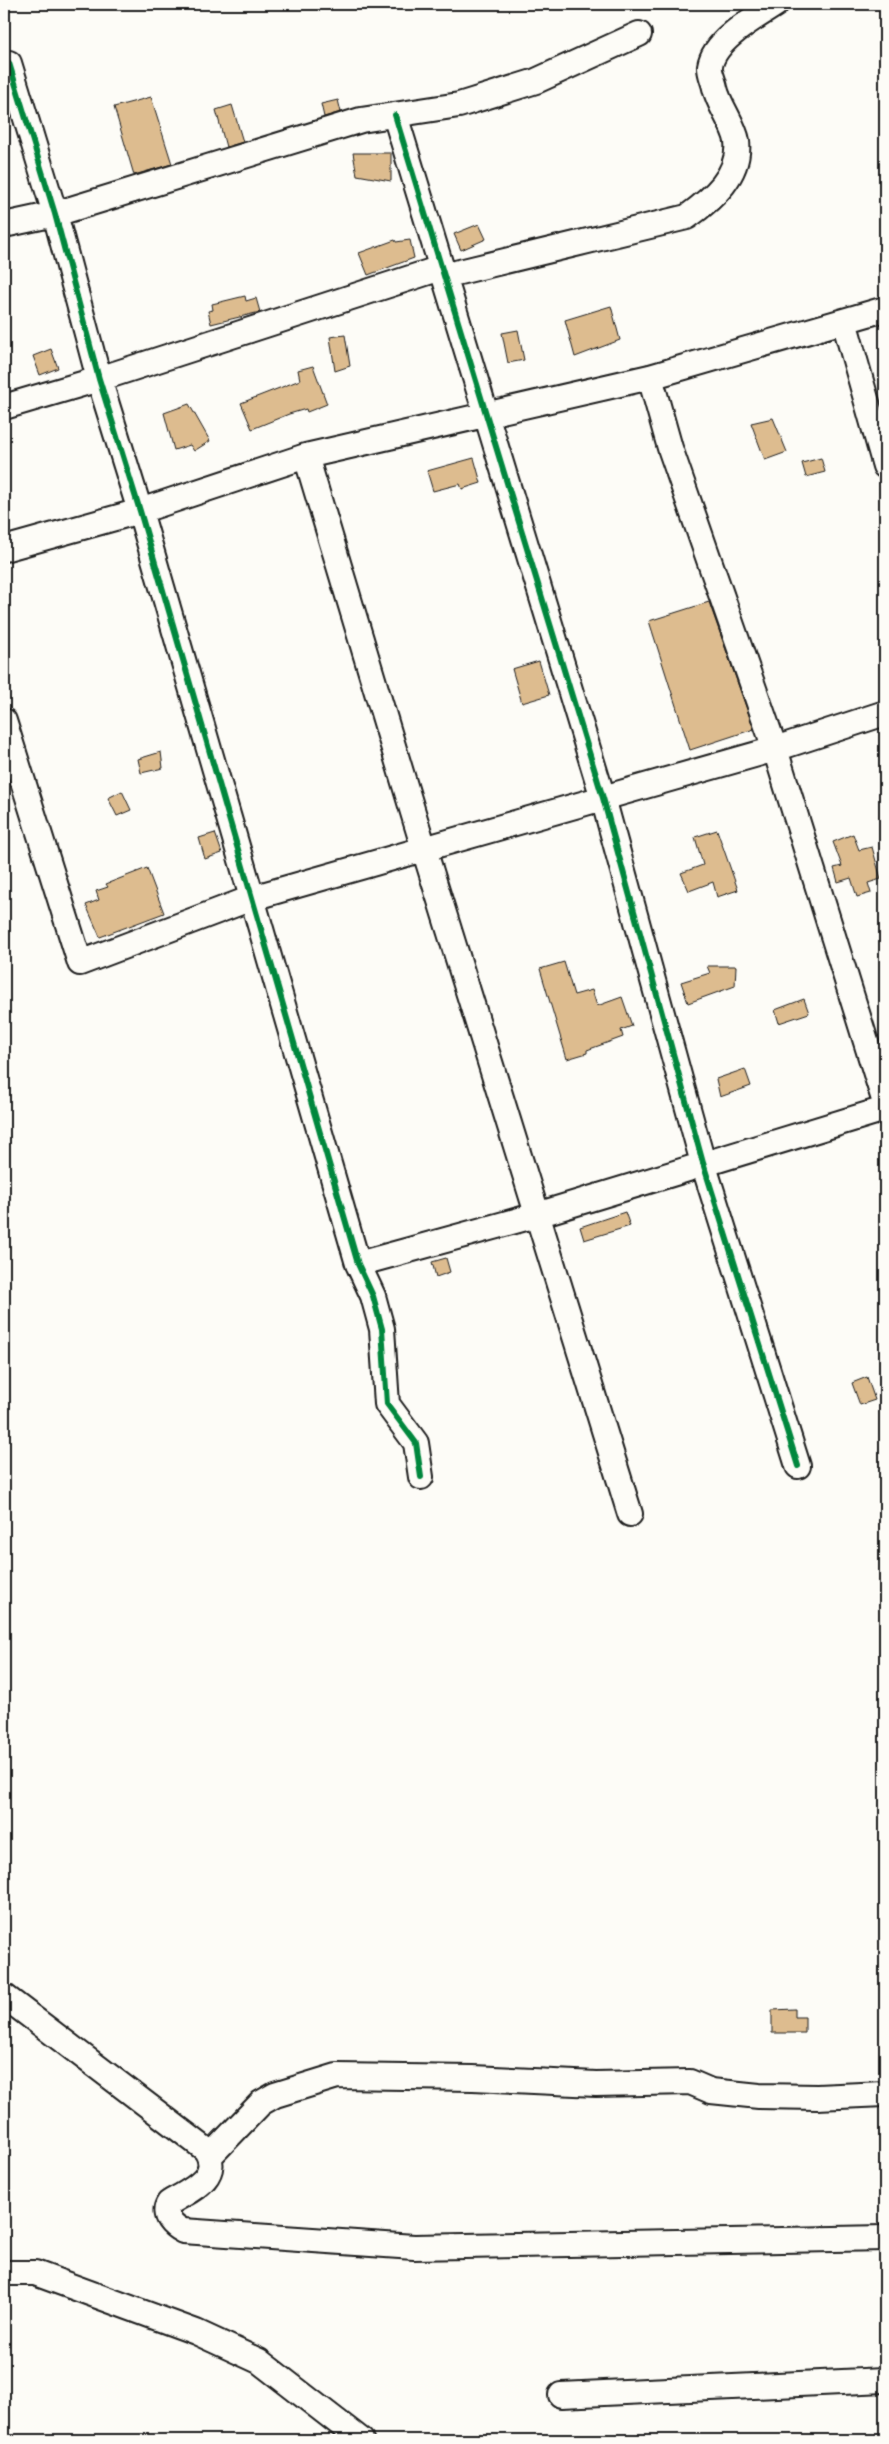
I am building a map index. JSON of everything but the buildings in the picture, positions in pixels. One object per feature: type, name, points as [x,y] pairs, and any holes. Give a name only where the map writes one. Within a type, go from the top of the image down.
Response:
[{"type":"street","points":[[4,407],[442,272],[687,216],[709,201],[730,176],[736,155],[737,140],[718,98],[710,66],[716,51],[730,36],[776,4]]},
{"type":"street","points":[[4,225],[55,214],[361,120],[459,105],[536,80],[639,34]]},
{"type":"street","points":[[9,63],[55,214],[99,379],[140,511],[358,1264],[373,1296],[382,1330],[387,1404],[416,1443],[421,1477]]},
{"type":"street","points":[[395,115],[603,798],[703,1163],[798,1466]]},
{"type":"street","points":[[4,549],[140,511],[306,456],[650,377],[885,309]]},
{"type":"street","points":[[844,321],[885,466]]},
{"type":"street","points":[[650,377],[670,448],[775,749],[885,1102]]},
{"type":"street","points":[[306,456],[424,849],[630,1514]]},
{"type":"street","points":[[4,721],[80,963],[252,898],[775,749],[885,713]]},
{"type":"street","points":[[358,1264],[537,1215],[885,1109]]},
{"type":"street","points":[[4,1996],[205,2149],[210,2156],[211,2166],[204,2180],[169,2203],[166,2208],[166,2213],[174,2226],[183,2232],[414,2247],[885,2238]]},
{"type":"street","points":[[210,2156],[261,2103],[275,2095],[337,2076],[473,2078],[596,2084],[690,2082],[711,2091],[759,2096],[817,2097],[884,2094]]},
{"type":"street","points":[[4,2273],[34,2273],[196,2332],[242,2352],[259,2361],[362,2440]]},
{"type":"street","points":[[561,2395],[885,2380]]},
{"type":"cycle path","points":[[9,63],[55,214],[99,379],[140,511],[358,1264],[373,1296],[382,1329],[387,1404],[416,1443],[421,1477]]},
{"type":"cycle path","points":[[395,115],[603,798],[703,1163],[798,1466]]}]
